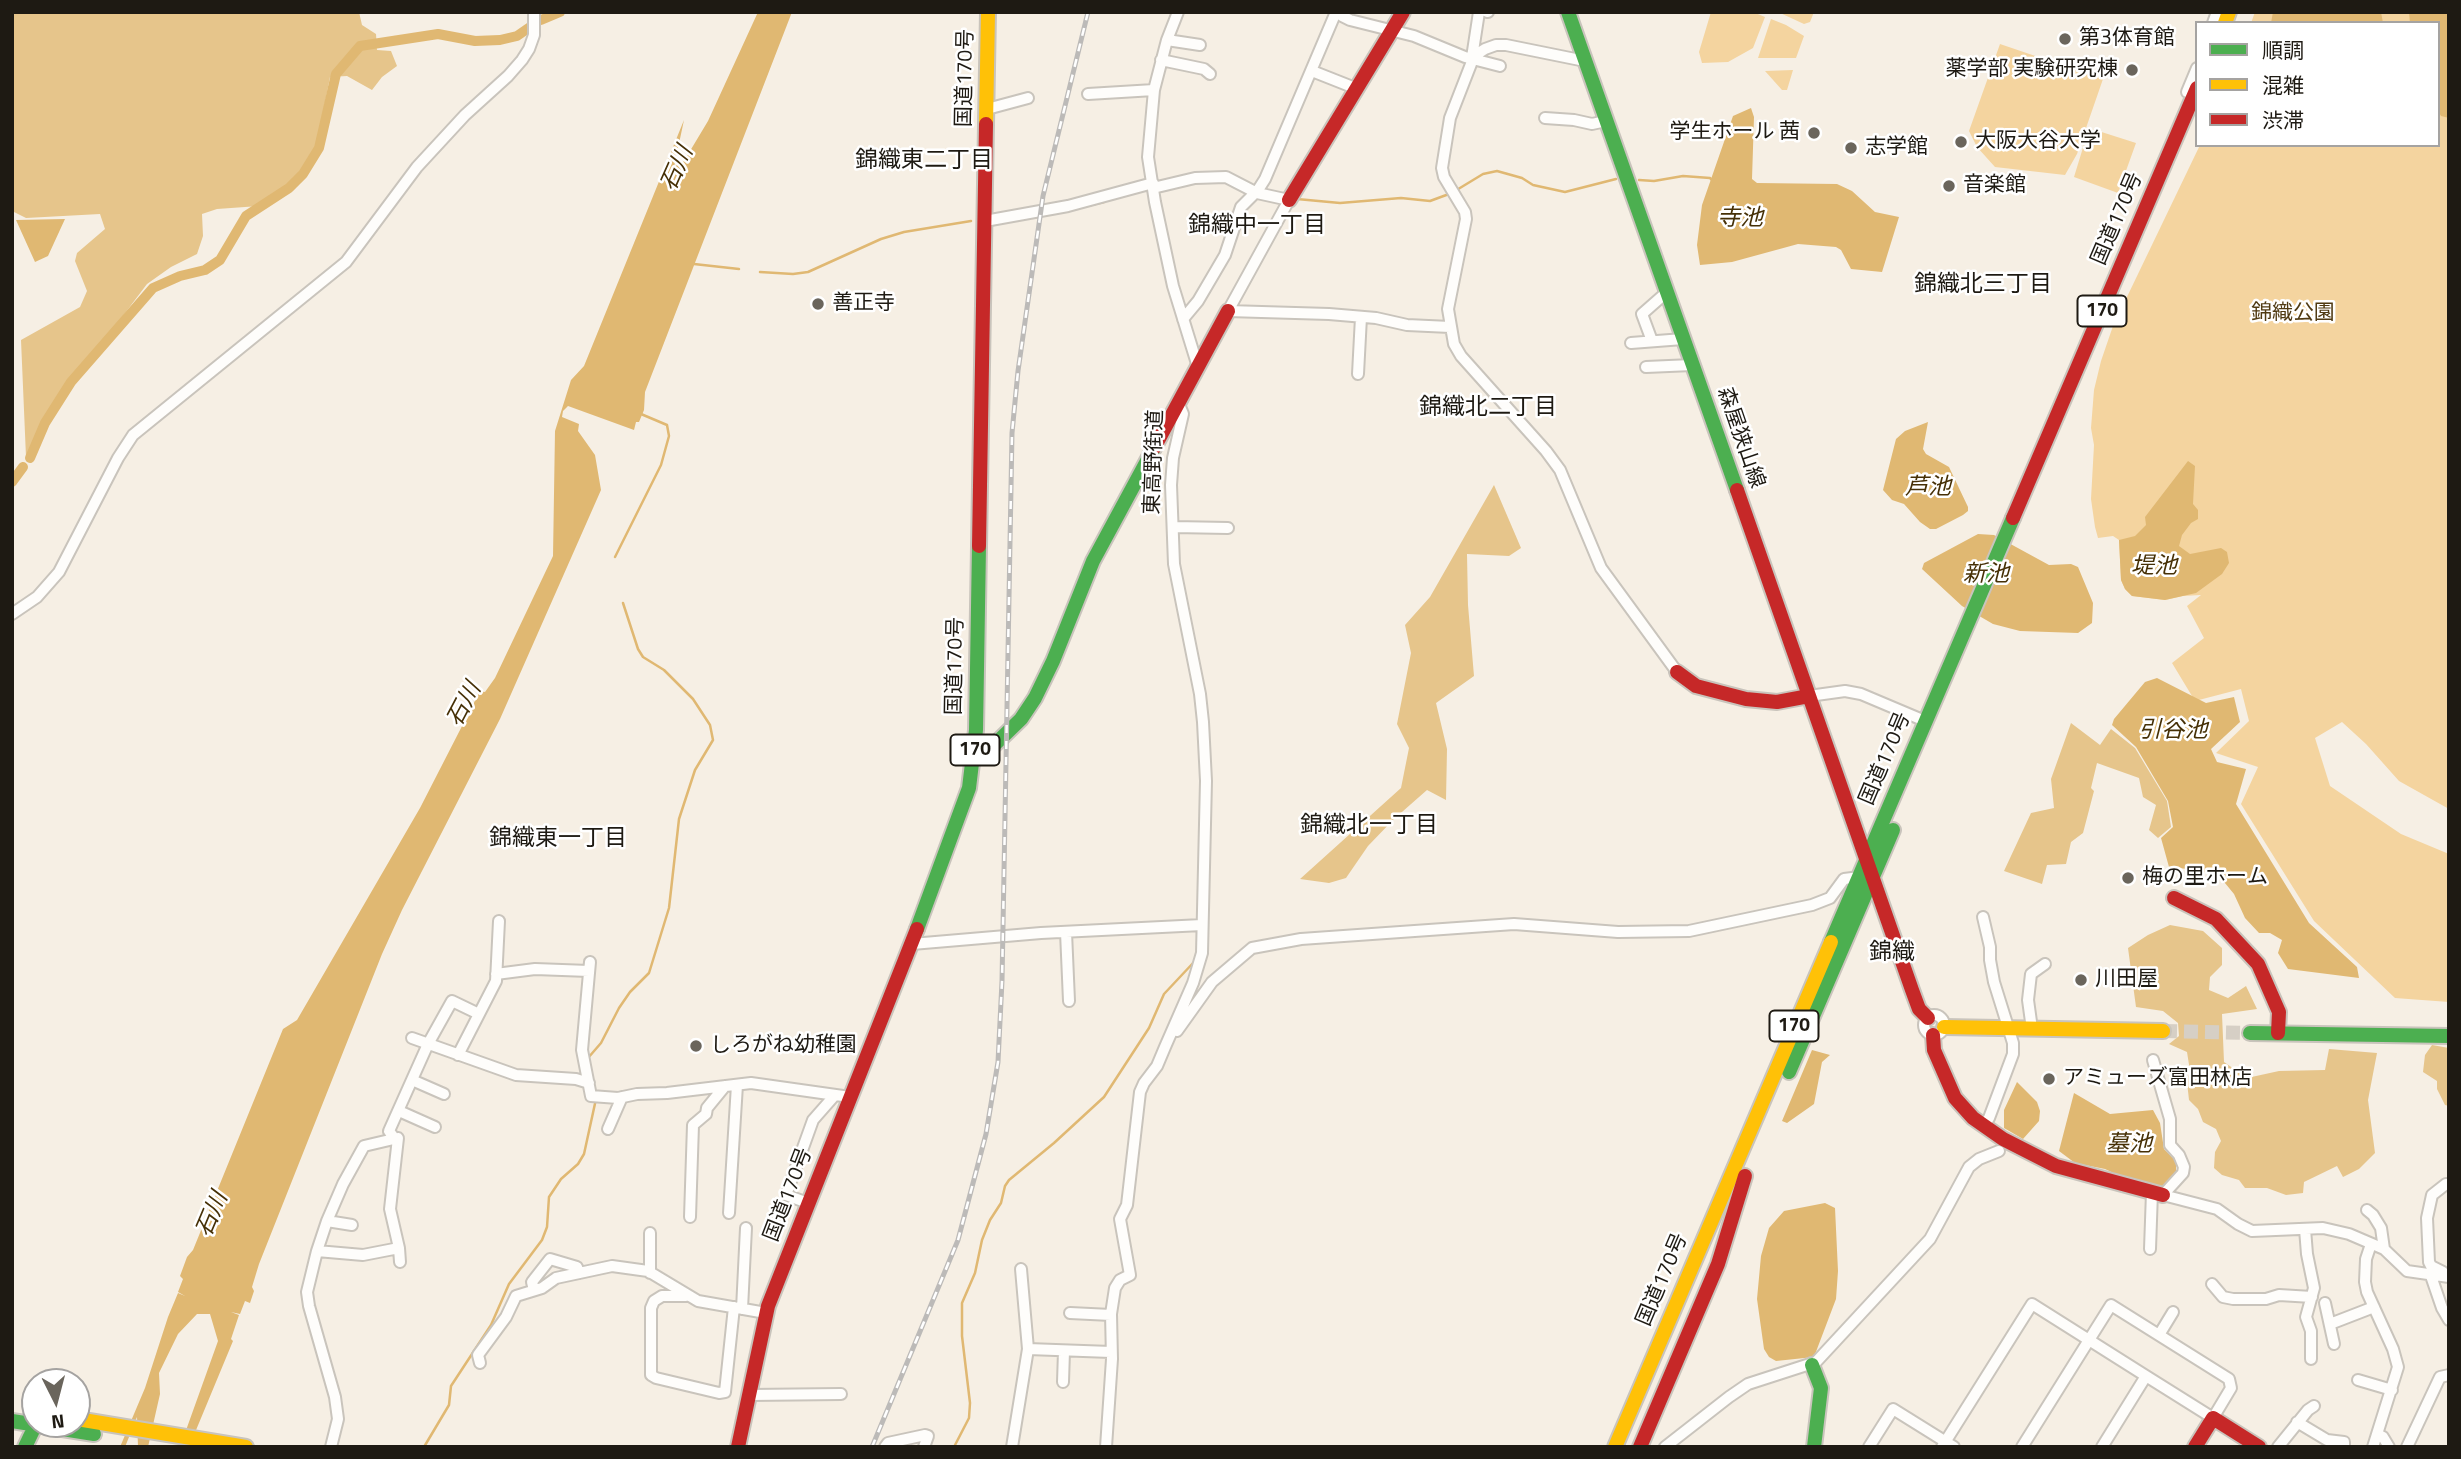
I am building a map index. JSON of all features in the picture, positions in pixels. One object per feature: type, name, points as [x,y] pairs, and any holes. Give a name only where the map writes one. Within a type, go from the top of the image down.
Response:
[{"type":"main road","name":"国道170号","points":[[738,1447],[766,1313],[808,1203],[843,1096],[912,944],[967,797],[974,752],[988,12]]},
{"type":"main road","points":[[1289,200],[1402,12]]},
{"type":"main road","name":"森屋狭山線","points":[[1568,12],[1919,1009],[1928,1018]]},
{"type":"main road","name":"国道170号","points":[[1629,1447],[1873,877],[1975,621],[2195,93]]},
{"type":"main road","name":"国道170号","points":[[2142,220],[2195,125]]},
{"type":"main road","name":"東高野街道","points":[[1178,402],[1228,311]]},
{"type":"main road","points":[[974,752],[989,750],[1021,719],[1035,698],[1053,661],[1093,561],[1178,402]]},
{"type":"main road","name":"国道170号","points":[[1615,1447],[1926,721],[1975,621]]},
{"type":"main road","points":[[1677,672],[1696,686],[1746,699],[1777,702],[1809,696]]},
{"type":"main road","points":[[2174,898],[2216,919],[2258,964],[2279,1012],[2278,1033]]},
{"type":"main road","points":[[2158,1193],[2056,1166],[2003,1139],[1973,1118],[1955,1098],[1934,1050],[1939,1031],[2163,1031]]},
{"type":"main road","points":[[2250,1032],[2449,1036]]},
{"type":"main road","points":[[1999,1152],[2018,1145]]},
{"type":"main road","points":[[1640,1447],[1718,1264],[1745,1176]]},
{"type":"main road","points":[[1604,1447],[1689,1249],[1704,1217],[1722,1195]]},
{"type":"main road","points":[[1812,1365],[1821,1388],[1814,1447]]},
{"type":"main road","points":[[2194,1447],[2213,1418],[2259,1447]]},
{"type":"main road","points":[[91,1421],[246,1447]]},
{"type":"main road","points":[[91,1434],[171,1447]]},
{"type":"street","points":[[12,614],[37,597],[59,572],[118,457],[133,435],[346,262],[425,159],[465,115],[522,60],[530,49],[534,35],[534,12]]},
{"type":"street","points":[[1178,12],[1167,40],[1154,90],[1149,157],[1172,286],[1198,367]]},
{"type":"street","points":[[1183,319],[1198,301],[1225,255],[1241,207],[1265,179],[1338,12],[1350,20],[1431,41],[1471,58],[1500,66]]},
{"type":"street","points":[[1479,12],[1469,68],[1450,118],[1442,168],[1466,219],[1450,297],[1450,327],[1454,344],[1461,356],[1560,470],[1601,568],[1677,672]]},
{"type":"street","points":[[1167,40],[1200,45]]},
{"type":"street","points":[[1471,58],[1485,49],[1506,45],[1585,61]]},
{"type":"street","points":[[1161,60],[1204,69],[1210,74]]},
{"type":"street","points":[[1312,71],[1355,88]]},
{"type":"street","points":[[2142,220],[2195,74]]},
{"type":"street","points":[[1088,94],[1154,90]]},
{"type":"street","points":[[987,109],[1028,98]]},
{"type":"street","points":[[1545,118],[1592,124],[1606,121]]},
{"type":"street","points":[[985,221],[1195,178],[1217,176],[1237,180],[1256,192],[1289,200],[1228,311],[1294,312],[1361,317],[1407,325],[1450,327]]},
{"type":"street","points":[[1652,341],[1642,314],[1667,292]]},
{"type":"street","points":[[1358,374],[1361,317]]},
{"type":"street","points":[[1631,343],[1683,339]]},
{"type":"street","points":[[1646,367],[1692,365]]},
{"type":"street","name":"東高野街道","points":[[1168,1040],[1202,953],[1206,781],[1200,694],[1177,590],[1174,564],[1172,458],[1183,414],[1178,402]]},
{"type":"street","points":[[1174,527],[1228,528]]},
{"type":"street","points":[[1809,696],[1845,691],[1861,694],[1926,721]]},
{"type":"street","points":[[1106,1447],[1111,1315],[1115,1288],[1121,1280],[1130,1275],[1120,1219],[1127,1205],[1140,1092],[1157,1066],[1168,1040],[1212,982],[1252,948],[1301,939],[1514,924],[1618,932],[1689,930],[1812,905],[1830,898],[1844,879],[1873,877]]},
{"type":"street","points":[[1983,917],[1994,982],[2012,1043],[2012,1060],[1984,1125]]},
{"type":"street","points":[[458,1055],[496,981],[499,921]]},
{"type":"street","points":[[912,944],[1202,925]]},
{"type":"street","points":[[1066,932],[1069,1001]]},
{"type":"street","points":[[2032,1029],[2028,1000],[2031,974],[2045,964]]},
{"type":"street","points":[[496,974],[590,967],[582,1049],[591,1096],[622,1097],[751,1083],[843,1096]]},
{"type":"street","points":[[400,1262],[390,1209],[398,1138],[395,1139],[389,1131],[428,1044],[452,1001],[479,1014]]},
{"type":"street","points":[[1928,1018],[1925,1026],[1928,1032],[1939,1031]]},
{"type":"street","points":[[412,1038],[516,1076],[576,1079],[589,1083]]},
{"type":"street","points":[[2150,1249],[2158,1193],[2183,1173],[2185,1167],[2170,1145],[2169,1119],[2153,1059]]},
{"type":"street","points":[[412,1080],[444,1094]]},
{"type":"street","points":[[729,1213],[737,1085]]},
{"type":"street","points":[[690,1217],[694,1125],[706,1114],[725,1086]]},
{"type":"street","points":[[808,1203],[786,1195],[814,1120],[843,1096]]},
{"type":"street","points":[[608,1129],[622,1097]]},
{"type":"street","points":[[399,1111],[435,1127]]},
{"type":"street","points":[[331,1447],[338,1419],[335,1397],[307,1293],[327,1221],[364,1146],[395,1139]]},
{"type":"street","points":[[1665,1447],[1748,1384],[1812,1365],[1930,1239],[1969,1167],[1979,1159],[1999,1152]]},
{"type":"street","points":[[2446,1184],[2432,1195],[2427,1218],[2431,1266],[2449,1275]]},
{"type":"street","points":[[2158,1193],[2217,1209],[2252,1231],[2323,1228],[2349,1234],[2384,1250],[2407,1271],[2449,1275]]},
{"type":"street","points":[[2367,1210],[2381,1228],[2384,1250]]},
{"type":"street","points":[[327,1221],[352,1226]]},
{"type":"street","points":[[690,1296],[671,1294],[654,1301],[651,1308],[651,1375],[719,1393],[725,1392],[738,1308],[746,1227]]},
{"type":"street","points":[[2305,1228],[2314,1288],[2306,1317],[2311,1331],[2311,1359]]},
{"type":"street","points":[[650,1234],[650,1273]]},
{"type":"street","points":[[2371,1244],[2365,1269],[2367,1292],[2398,1367],[2373,1447]]},
{"type":"street","points":[[317,1251],[363,1255],[399,1248]]},
{"type":"street","points":[[534,1290],[532,1282],[550,1259],[577,1267],[579,1273]]},
{"type":"street","points":[[480,1363],[478,1355],[506,1317],[516,1296],[542,1288],[556,1278],[611,1266],[650,1273],[698,1301],[766,1313]]},
{"type":"street","points":[[1012,1447],[1028,1349],[1021,1269]]},
{"type":"street","points":[[2430,1273],[2449,1320]]},
{"type":"street","points":[[2213,1284],[2223,1297],[2233,1299],[2266,1299],[2279,1295],[2312,1297]]},
{"type":"street","points":[[2325,1303],[2334,1344]]},
{"type":"street","points":[[1869,1447],[1893,1409],[1947,1445],[2032,1304],[2089,1340],[2146,1376],[2213,1418],[2231,1388],[2229,1379],[2111,1305],[2089,1340],[2022,1447]]},
{"type":"street","points":[[2330,1324],[2374,1307]]},
{"type":"street","points":[[2159,1335],[2173,1312]]},
{"type":"street","points":[[1070,1313],[1111,1315]]},
{"type":"street","points":[[1028,1349],[1111,1352]]},
{"type":"street","points":[[1063,1382],[1064,1351]]},
{"type":"street","points":[[2407,1447],[2440,1377],[2449,1375]]},
{"type":"street","points":[[2102,1447],[2146,1376]]},
{"type":"street","points":[[2358,1380],[2392,1390]]},
{"type":"street","points":[[750,1395],[841,1394]]},
{"type":"street","points":[[2278,1447],[2314,1406]]},
{"type":"street","points":[[2297,1423],[2327,1440],[2344,1442],[2344,1447]]},
{"type":"street","points":[[2377,1434],[2383,1437],[2389,1447]]},
{"type":"street","points":[[885,1447],[888,1443],[925,1435],[928,1436],[924,1447]]},
{"type":"green space","points":[[1711,12],[1753,12],[1765,17],[1753,48],[1728,62],[1702,63],[1699,52]]},
{"type":"green space","points":[[1778,12],[1814,12],[1810,22],[1804,24]]},
{"type":"green space","name":"錦織公園","points":[[2255,12],[2449,12],[2449,809],[2399,781],[2342,722],[2315,738],[2330,786],[2401,834],[2449,854],[2449,1002],[2395,998],[2314,921],[2241,804],[2258,767],[2216,753],[2249,721],[2241,689],[2195,701],[2172,663],[2204,638],[2187,606],[2201,595],[2165,600],[2132,596],[2121,580],[2119,540],[2113,536],[2098,538],[2095,527],[2091,499],[2094,445],[2091,428],[2094,390],[2101,361],[2113,326],[2199,147],[2440,147],[2440,21],[2252,21]]},
{"type":"green space","points":[[1771,19],[1804,36],[1796,58],[1758,58]]},
{"type":"green space","points":[[2000,44],[2103,79],[2077,154],[2065,175],[1995,167],[1977,147],[1969,131]]},
{"type":"green space","points":[[1793,70],[1787,90],[1782,90],[1765,71]]},
{"type":"green space","points":[[2089,128],[2136,143],[2118,193],[2074,177]]},
{"type":"shaded area","points":[[12,12],[359,12],[362,25],[376,34],[377,50],[391,51],[397,66],[382,77],[372,90],[347,76],[330,77],[316,148],[299,174],[284,189],[259,206],[217,209],[202,214],[203,236],[197,254],[171,267],[147,284],[110,333],[67,381],[26,457],[21,340],[80,307],[87,291],[75,261],[77,253],[105,229],[100,214],[26,218],[12,211]]},
{"type":"shaded area","points":[[1494,485],[1521,548],[1509,556],[1467,554],[1474,676],[1436,703],[1447,749],[1446,800],[1427,790],[1368,846],[1346,878],[1329,883],[1300,879],[1401,788],[1409,748],[1397,724],[1411,653],[1405,625],[1430,597]]},
{"type":"shaded area","points":[[2071,723],[2100,745],[2111,729],[2135,748],[2167,801],[2171,827],[2158,838],[2149,830],[2156,805],[2143,797],[2139,778],[2097,763],[2091,788],[2094,791],[2083,833],[2071,842],[2066,864],[2047,865],[2042,884],[2004,871],[2031,813],[2054,808],[2051,779]]},
{"type":"shaded area","points":[[2170,925],[2203,931],[2222,948],[2222,965],[2210,977],[2209,990],[2228,998],[2246,986],[2257,1009],[2222,1014],[2224,1062],[2247,1078],[2279,1071],[2325,1070],[2329,1049],[2377,1053],[2368,1100],[2375,1153],[2359,1169],[2343,1177],[2337,1166],[2304,1182],[2303,1193],[2286,1195],[2267,1188],[2245,1188],[2239,1180],[2222,1175],[2214,1168],[2215,1152],[2221,1141],[2216,1129],[2203,1122],[2198,1109],[2189,1100],[2187,1082],[2190,1071],[2187,1052],[2169,1044],[2179,1036],[2178,1023],[2163,1011],[2136,1007],[2128,948]]},
{"type":"shaded area","points":[[2432,1045],[2449,1048],[2449,1106],[2445,1105],[2437,1089],[2437,1081],[2423,1072],[2425,1055]]},
{"type":"water","name":"石川","points":[[758,12],[792,12],[645,392],[644,410],[634,430],[568,406],[563,411],[562,417],[579,424],[578,431],[595,455],[601,490],[500,719],[382,954],[259,1264],[250,1303],[245,1301],[240,1314],[231,1312],[239,1315],[231,1339],[233,1341],[189,1447],[180,1447],[218,1341],[210,1314],[197,1314],[178,1334],[159,1373],[160,1394],[148,1447],[138,1447],[137,1417],[125,1447],[120,1447],[145,1388],[178,1293],[185,1296],[178,1292],[187,1257],[193,1250],[283,1029],[297,1020],[420,808],[480,691],[485,692],[495,678],[553,556],[555,431],[571,380],[584,366],[684,120],[674,167],[684,161],[708,121]]},
{"type":"water","points":[[2273,12],[2381,12],[2383,21],[2271,21]]},
{"type":"water","points":[[2409,12],[2449,12],[2449,118],[2440,114],[2440,21],[2410,21]]},
{"type":"water","name":"寺池","points":[[1751,108],[1754,117],[1752,179],[1757,183],[1837,184],[1852,191],[1875,212],[1899,217],[1882,272],[1851,269],[1841,250],[1836,247],[1798,244],[1732,262],[1700,265],[1697,245],[1702,205],[1733,116]]},
{"type":"water","points":[[65,219],[48,256],[35,262],[16,220]]},
{"type":"water","name":"芦池","points":[[1928,422],[1923,449],[1926,454],[1949,467],[1968,507],[1968,511],[1963,515],[1936,529],[1930,529],[1920,522],[1904,504],[1892,500],[1883,490],[1896,439],[1905,431]]},
{"type":"water","name":"堤池","points":[[2188,461],[2195,466],[2193,504],[2198,510],[2198,519],[2191,523],[2182,535],[2179,546],[2190,554],[2221,548],[2227,552],[2229,563],[2222,574],[2196,593],[2165,600],[2132,596],[2121,580],[2119,540],[2135,536],[2146,525],[2145,517]]},
{"type":"water","name":"新池","points":[[1978,534],[1994,535],[2049,565],[2071,564],[2078,567],[2093,603],[2092,623],[2078,633],[2020,631],[1993,624],[1962,606],[1922,569],[1924,563]]},
{"type":"water","name":"引谷池","points":[[2157,678],[2206,703],[2234,697],[2240,722],[2211,749],[2217,762],[2246,769],[2236,804],[2309,923],[2357,967],[2359,978],[2288,969],[2278,953],[2282,940],[2270,933],[2259,933],[2245,918],[2234,894],[2220,877],[2197,870],[2169,867],[2161,838],[2173,827],[2168,801],[2136,747],[2112,725],[2145,682]]},
{"type":"water","points":[[1812,1050],[1830,1055],[1822,1062],[1814,1104],[1787,1123],[1782,1121]]},
{"type":"water","points":[[2017,1082],[2037,1102],[2040,1111],[2039,1121],[2023,1139],[2004,1128],[2004,1110]]},
{"type":"water","name":"墓池","points":[[2074,1093],[2110,1114],[2153,1110],[2160,1123],[2164,1149],[2176,1161],[2176,1172],[2171,1180],[2162,1189],[2126,1179],[2105,1169],[2075,1163],[2059,1151]]},
{"type":"water","points":[[1825,1203],[1835,1208],[1838,1271],[1836,1299],[1814,1357],[1776,1361],[1769,1357],[1764,1349],[1757,1299],[1761,1256],[1769,1228],[1784,1211]]},
{"type":"waterway","points":[[541,20],[560,12]]},
{"type":"waterway","points":[[30,458],[45,423],[71,382],[153,288],[180,276],[205,270],[220,260],[246,216],[289,188],[303,174],[319,148],[336,74],[360,46],[438,34],[475,41],[500,40],[517,36],[530,27]]},
{"type":"waterway","points":[[1455,191],[1483,174],[1497,171],[1522,178],[1533,185],[1565,192],[1616,179]]},
{"type":"waterway","points":[[1639,180],[1654,181],[1683,176],[1710,178],[1713,181]]},
{"type":"waterway","points":[[1297,199],[1340,203],[1401,198],[1430,201],[1449,194]]},
{"type":"waterway","points":[[1087,206],[1104,202]]},
{"type":"waterway","points":[[760,272],[808,272],[881,239],[904,232],[971,221]]},
{"type":"waterway","points":[[694,264],[739,269]]},
{"type":"waterway","points":[[615,557],[661,465],[669,436],[667,425],[641,414]]},
{"type":"waterway","points":[[12,482],[23,467]]},
{"type":"waterway","points":[[588,1058],[601,1043],[630,992],[649,973],[669,908],[679,819],[695,770],[713,740],[710,725],[693,699],[664,670],[643,657],[623,603]]},
{"type":"waterway","points":[[954,1447],[969,1418],[970,1403],[962,1336],[962,1303],[975,1273],[982,1240],[1001,1203],[1005,1186],[1104,1097],[1149,1028],[1164,994],[1194,962]]},
{"type":"waterway","points":[[424,1447],[449,1405],[451,1386],[491,1325],[509,1284],[542,1240],[547,1227],[549,1197],[584,1154],[596,1099]]},
{"type":"tunnel","points":[[2163,1031],[2250,1033]]},
{"type":"railway","points":[[872,1447],[958,1240],[986,1134],[998,1062],[1002,981],[1012,433],[1043,196],[1088,12]]},
{"type":"traffic: fast","points":[[1568,12],[1737,490]]},
{"type":"traffic: fast","points":[[974,753],[989,750],[1021,719],[1035,698],[1053,661],[1093,561],[1154,448]]},
{"type":"traffic: fast","points":[[1831,942],[2013,518]]},
{"type":"traffic: fast","points":[[917,929],[969,788],[976,730],[979,546]]},
{"type":"traffic: fast","points":[[1789,1072],[1893,830]]},
{"type":"traffic: fast","points":[[2250,1033],[2449,1036]]},
{"type":"traffic: fast","points":[[1812,1365],[1821,1388],[1814,1447]]},
{"type":"traffic: fast","points":[[12,1421],[94,1434]]},
{"type":"traffic: fast","points":[[25,1447],[29,1438]]},
{"type":"traffic: slow","points":[[986,124],[988,12]]},
{"type":"traffic: slow","points":[[2226,21],[2229,12]]},
{"type":"traffic: slow","points":[[1615,1447],[1831,942]]},
{"type":"traffic: slow","points":[[1944,1027],[2163,1031]]},
{"type":"traffic: slow","points":[[91,1421],[246,1447]]},
{"type":"traffic: jam","points":[[1289,200],[1403,12]]},
{"type":"traffic: jam","points":[[2013,518],[2195,93]]},
{"type":"traffic: jam","points":[[979,546],[986,124]]},
{"type":"traffic: jam","points":[[1154,448],[1228,311]]},
{"type":"traffic: jam","points":[[1737,490],[1912,990],[1919,1009],[1928,1018]]},
{"type":"traffic: jam","points":[[1677,672],[1696,686],[1746,699],[1777,702],[1809,696]]},
{"type":"traffic: jam","points":[[2174,898],[2216,919],[2258,964],[2279,1012],[2278,1033]]},
{"type":"traffic: jam","points":[[738,1447],[768,1306],[917,929]]},
{"type":"traffic: jam","points":[[1933,1035],[1934,1050],[1955,1098],[1973,1118],[2003,1139],[2056,1166],[2163,1195]]},
{"type":"traffic: jam","points":[[1640,1447],[1718,1264],[1745,1176]]},
{"type":"traffic: jam","points":[[2195,1447],[2213,1418],[2259,1447]]},
{"type":"place","name":"第3体育館","points":[[2065,39]]},
{"type":"place","name":"薬学部 実験研究棟","points":[[2132,70]]},
{"type":"place","name":"学生ホール 茜","points":[[1814,133]]},
{"type":"place","name":"大阪大谷大学","points":[[1961,142]]},
{"type":"place","name":"志学館","points":[[1851,148]]},
{"type":"place","name":"音楽館","points":[[1949,186]]},
{"type":"place","name":"善正寺","points":[[818,304]]},
{"type":"place","name":"梅の里ホーム","points":[[2128,878]]},
{"type":"place","name":"川田屋","points":[[2081,980]]},
{"type":"place","name":"しろがね幼稚園","points":[[696,1046]]},
{"type":"place","name":"アミューズ富田林店","points":[[2049,1079]]},
{"type":"district","name":"錦織東二丁目","points":[[924,161]]},
{"type":"district","name":"錦織中一丁目","points":[[1257,226]]},
{"type":"district","name":"錦織北三丁目","points":[[1983,285]]},
{"type":"district","name":"錦織北二丁目","points":[[1488,408]]},
{"type":"district","name":"錦織北一丁目","points":[[1369,826]]},
{"type":"district","name":"錦織東一丁目","points":[[558,839]]},
{"type":"district","name":"錦織","points":[[1892,953]]}]
